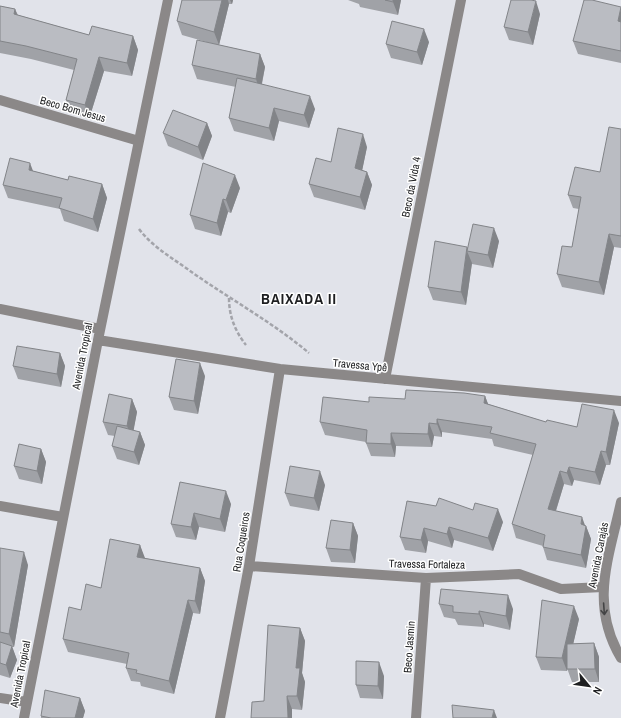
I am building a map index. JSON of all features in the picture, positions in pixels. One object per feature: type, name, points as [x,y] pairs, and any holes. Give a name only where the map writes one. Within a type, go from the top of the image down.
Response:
[{"type":"street","name":"Avenida Tropical","points":[[24,718],[100,329],[168,0]]},
{"type":"street","name":"Beco da Vida 4","points":[[385,379],[461,0]]},
{"type":"street","name":"Beco Bom Jesus","points":[[0,100],[139,141]]},
{"type":"street","points":[[0,309],[100,329]]},
{"type":"street","name":"Travessa Ypê","points":[[98,340],[280,369],[621,401]]},
{"type":"street","name":"Rua Coqueiros","points":[[220,718],[249,566],[280,369]]},
{"type":"street","name":"Avenida Carajás","points":[[621,502],[603,587],[604,617],[611,641],[621,658]]},
{"type":"street","points":[[0,506],[63,517]]},
{"type":"street","name":"Travessa Fortaleza","points":[[249,566],[426,578],[519,574],[561,589],[603,587]]},
{"type":"street","name":"Beco Jasmin","points":[[416,718],[426,578]]},
{"type":"street","points":[[0,698],[27,702]]},
{"type":"path","points":[[126,205],[135,225],[149,242],[229,298],[293,340],[310,355]]},
{"type":"path","points":[[229,298],[231,314],[237,333],[249,348]]},
{"type":"building","points":[[182,0],[222,0],[214,32],[177,21]]},
{"type":"building","points":[[511,0],[536,1],[528,32],[504,27]]},
{"type":"building","points":[[584,0],[592,0],[621,7],[618,21],[621,22],[621,51],[573,41]]},
{"type":"building","points":[[0,6],[15,9],[14,14],[89,35],[92,26],[133,36],[127,63],[99,57],[85,105],[66,100],[77,59],[0,41]]},
{"type":"building","points":[[392,21],[424,29],[417,52],[386,44]]},
{"type":"building","points":[[197,40],[260,54],[256,79],[192,65]]},
{"type":"building","points":[[237,78],[310,96],[304,115],[274,108],[269,128],[229,118]]},
{"type":"building","points":[[173,110],[207,123],[198,147],[163,133]]},
{"type":"building","points":[[609,127],[621,129],[621,236],[609,234],[599,282],[557,274],[562,246],[572,247],[581,197],[568,195],[575,167],[600,172]]},
{"type":"building","points":[[338,128],[363,134],[355,168],[367,172],[360,197],[309,184],[316,158],[331,162]]},
{"type":"building","points":[[10,158],[30,163],[29,170],[68,180],[69,176],[102,184],[93,219],[59,208],[62,198],[3,185]]},
{"type":"building","points":[[203,163],[235,175],[226,200],[223,199],[217,223],[190,215]]},
{"type":"building","points":[[473,224],[494,228],[488,255],[467,251]]},
{"type":"building","points":[[435,241],[467,247],[461,292],[428,287]]},
{"type":"building","points":[[17,346],[60,353],[57,374],[13,366]]},
{"type":"building","points":[[176,359],[200,363],[194,401],[169,397]]},
{"type":"building","points":[[406,390],[464,393],[485,396],[484,403],[546,422],[547,420],[577,427],[582,404],[614,410],[606,452],[601,451],[595,472],[569,467],[567,473],[560,471],[548,509],[582,517],[581,524],[586,526],[581,555],[543,547],[545,535],[512,524],[536,444],[490,433],[492,427],[437,419],[437,424],[429,423],[428,434],[391,433],[391,444],[366,443],[367,430],[320,422],[323,397],[369,402],[369,397],[405,399]]},
{"type":"building","points":[[109,394],[132,399],[127,426],[103,422]]},
{"type":"building","points":[[117,426],[140,432],[134,452],[112,446]]},
{"type":"building","points":[[19,444],[41,449],[37,471],[14,466]]},
{"type":"building","points":[[290,466],[320,471],[314,498],[285,493]]},
{"type":"building","points":[[180,482],[226,491],[220,519],[194,513],[191,527],[171,524]]},
{"type":"building","points":[[439,498],[473,510],[475,503],[498,509],[488,538],[449,527],[447,534],[424,528],[421,540],[400,537],[407,501],[436,506]]},
{"type":"building","points":[[331,520],[353,523],[350,550],[326,548]]},
{"type":"building","points":[[110,539],[140,545],[137,557],[200,568],[195,601],[188,600],[169,681],[136,673],[137,670],[126,668],[129,653],[63,639],[69,607],[81,610],[86,584],[101,588]]},
{"type":"building","points":[[0,548],[24,552],[9,634],[0,632]]},
{"type":"building","points":[[441,589],[508,595],[506,616],[479,611],[479,614],[453,612],[453,606],[439,604]]},
{"type":"building","points":[[542,600],[574,606],[562,658],[536,657]]},
{"type":"building","points":[[268,625],[300,628],[296,668],[300,668],[297,696],[287,696],[288,718],[251,718],[252,702],[264,701]]},
{"type":"building","points":[[0,642],[12,646],[6,665],[0,663]]},
{"type":"building","points":[[594,643],[595,669],[567,669],[567,644]]},
{"type":"building","points":[[356,661],[379,662],[378,686],[356,685]]},
{"type":"building","points":[[45,690],[80,698],[75,718],[51,718],[41,716]]},
{"type":"building","points":[[452,705],[494,710],[492,718],[453,718]]},
{"type":"district","name":"BAIXADA II","points":[[299,298]]}]
